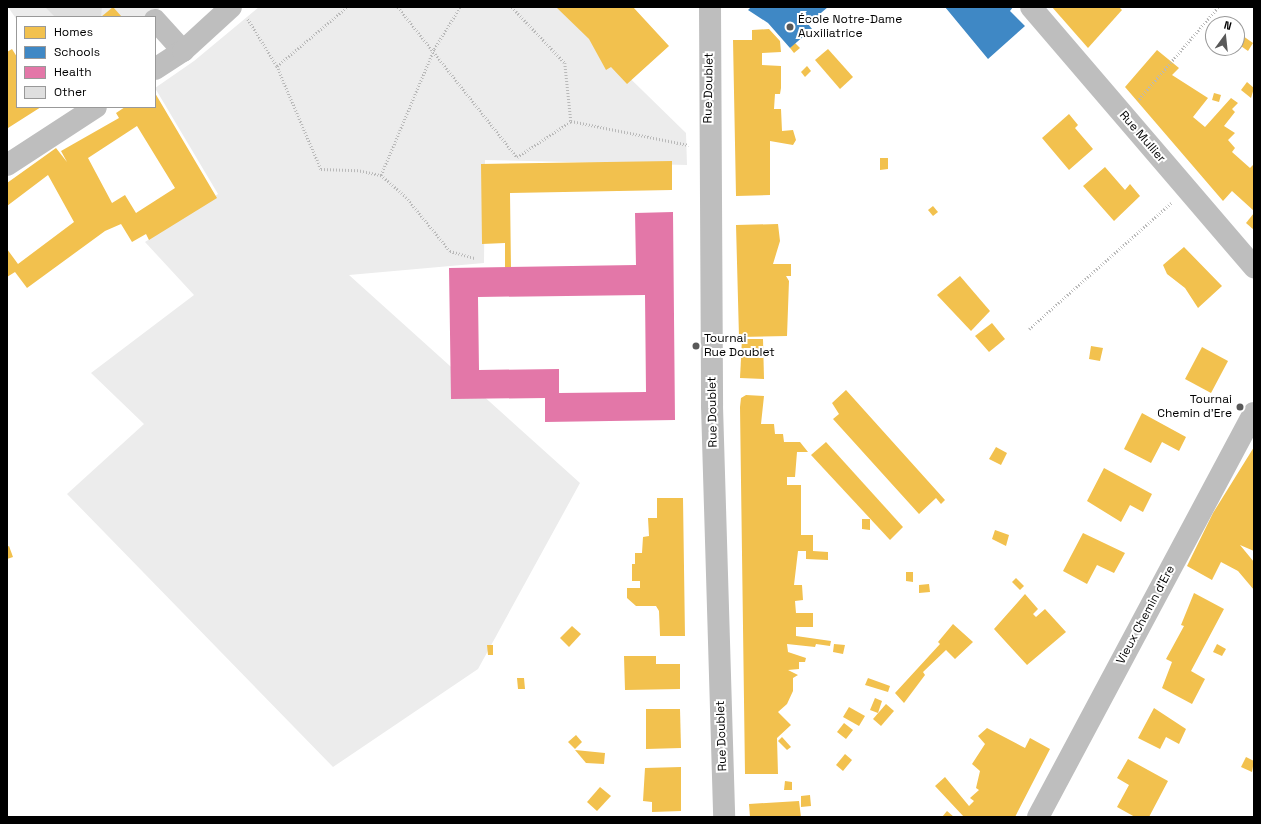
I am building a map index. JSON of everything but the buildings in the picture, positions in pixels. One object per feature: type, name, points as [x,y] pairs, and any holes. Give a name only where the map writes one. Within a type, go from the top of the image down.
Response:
[{"type":"street","points":[[143,7],[151,16]]},
{"type":"street","name":"Rue Doublet","points":[[710,7],[708,148],[724,817]]},
{"type":"street","name":"Rue Mullier","points":[[1031,7],[1254,267]]},
{"type":"street","points":[[156,68],[183,51],[238,10]]},
{"type":"street","points":[[156,21],[183,51]]},
{"type":"street","points":[[7,165],[94,108]]},
{"type":"street","name":"Vieux Chemin d'Ere","points":[[1038,817],[1254,413]]},
{"type":"path","points":[[277,66],[347,7]]},
{"type":"path","points":[[398,7],[434,49],[517,157],[571,121],[708,148]]},
{"type":"path","points":[[381,175],[434,49],[460,7]]},
{"type":"path","points":[[512,7],[565,63],[571,121]]},
{"type":"path","points":[[1124,116],[1218,7]]},
{"type":"path","points":[[238,10],[277,66],[321,169],[357,170],[381,175],[406,197],[450,251],[475,258]]},
{"type":"path","points":[[1029,329],[1187,189]]},
{"type":"shaded area","points":[[8,7],[161,7],[149,16],[16,16],[16,19]]},
{"type":"shaded area","points":[[259,7],[557,7],[686,133],[687,165],[485,160],[484,263],[349,275],[580,483],[478,669],[333,767],[67,494],[144,424],[91,373],[194,295],[145,242],[218,194],[156,90],[156,87],[194,61]]},
{"type":"place","name":"École Notre-Dame Auxiliatrice","points":[[790,27]]},
{"type":"place","name":"Tournai Rue Doublet","points":[[696,346]]},
{"type":"place","name":"Tournai Chemin d'Ere","points":[[1240,407]]}]
